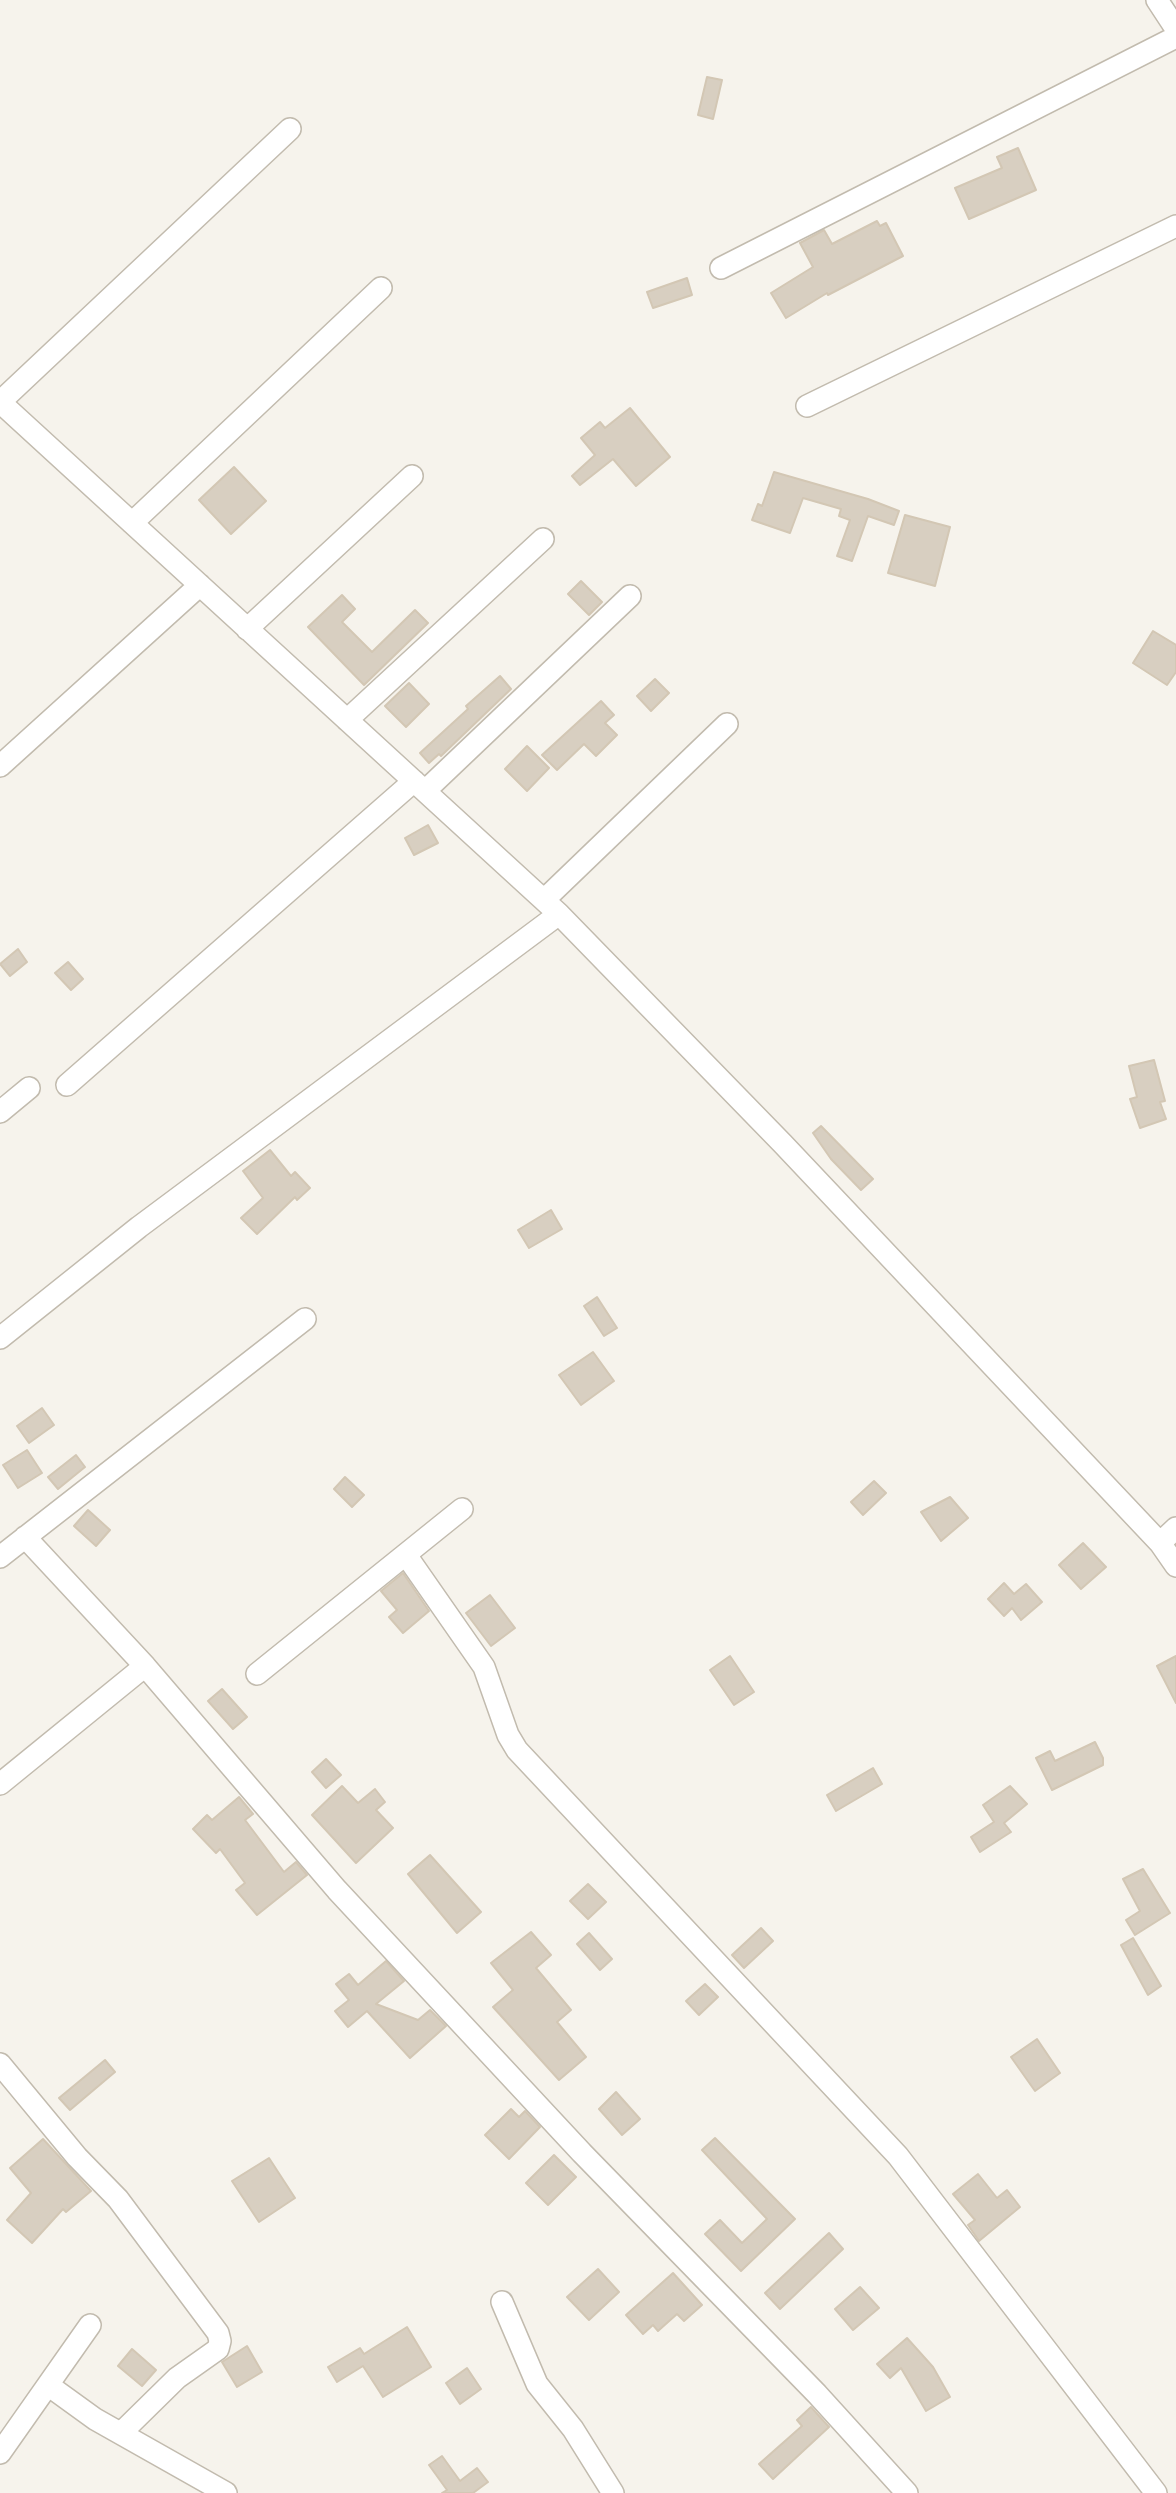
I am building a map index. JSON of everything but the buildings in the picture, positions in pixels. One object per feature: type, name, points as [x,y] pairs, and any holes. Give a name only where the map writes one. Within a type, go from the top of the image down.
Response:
[{"type":"street","points":[[1157,0],[1176,29]]},
{"type":"street","points":[[721,268],[1176,37]]},
{"type":"street","points":[[290,129],[0,402],[551,907],[783,1144],[1160,1543],[1176,1566]]},
{"type":"street","points":[[807,406],[1176,226]]},
{"type":"street","points":[[132,523],[381,288]]},
{"type":"street","points":[[247,629],[412,475]]},
{"type":"street","points":[[347,720],[543,540]]},
{"type":"street","points":[[0,766],[200,586]]},
{"type":"street","points":[[67,1086],[419,786],[630,596]]},
{"type":"street","points":[[0,1338],[551,907],[727,724]]},
{"type":"street","points":[[0,1112],[29,1088]]},
{"type":"street","points":[[0,1557],[305,1319]]},
{"type":"street","points":[[257,1674],[462,1509]]},
{"type":"street","points":[[1160,1543],[1176,1528]]},
{"type":"street","points":[[25,1537],[145,1666],[337,1890],[582,2153],[817,2394],[908,2493]]},
{"type":"street","points":[[406,1555],[484,1667],[508,1735],[517,1750],[898,2156],[1156,2493]]},
{"type":"street","points":[[0,1784],[145,1666]]},
{"type":"street","points":[[0,2064],[77,2157],[118,2199],[218,2333],[218,2349],[177,2378],[121,2433]]},
{"type":"street","points":[[502,2302],[537,2384],[573,2429],[613,2493]]},
{"type":"street","points":[[0,2453],[90,2325]]},
{"type":"street","points":[[48,2385],[95,2419],[226,2493]]}]
